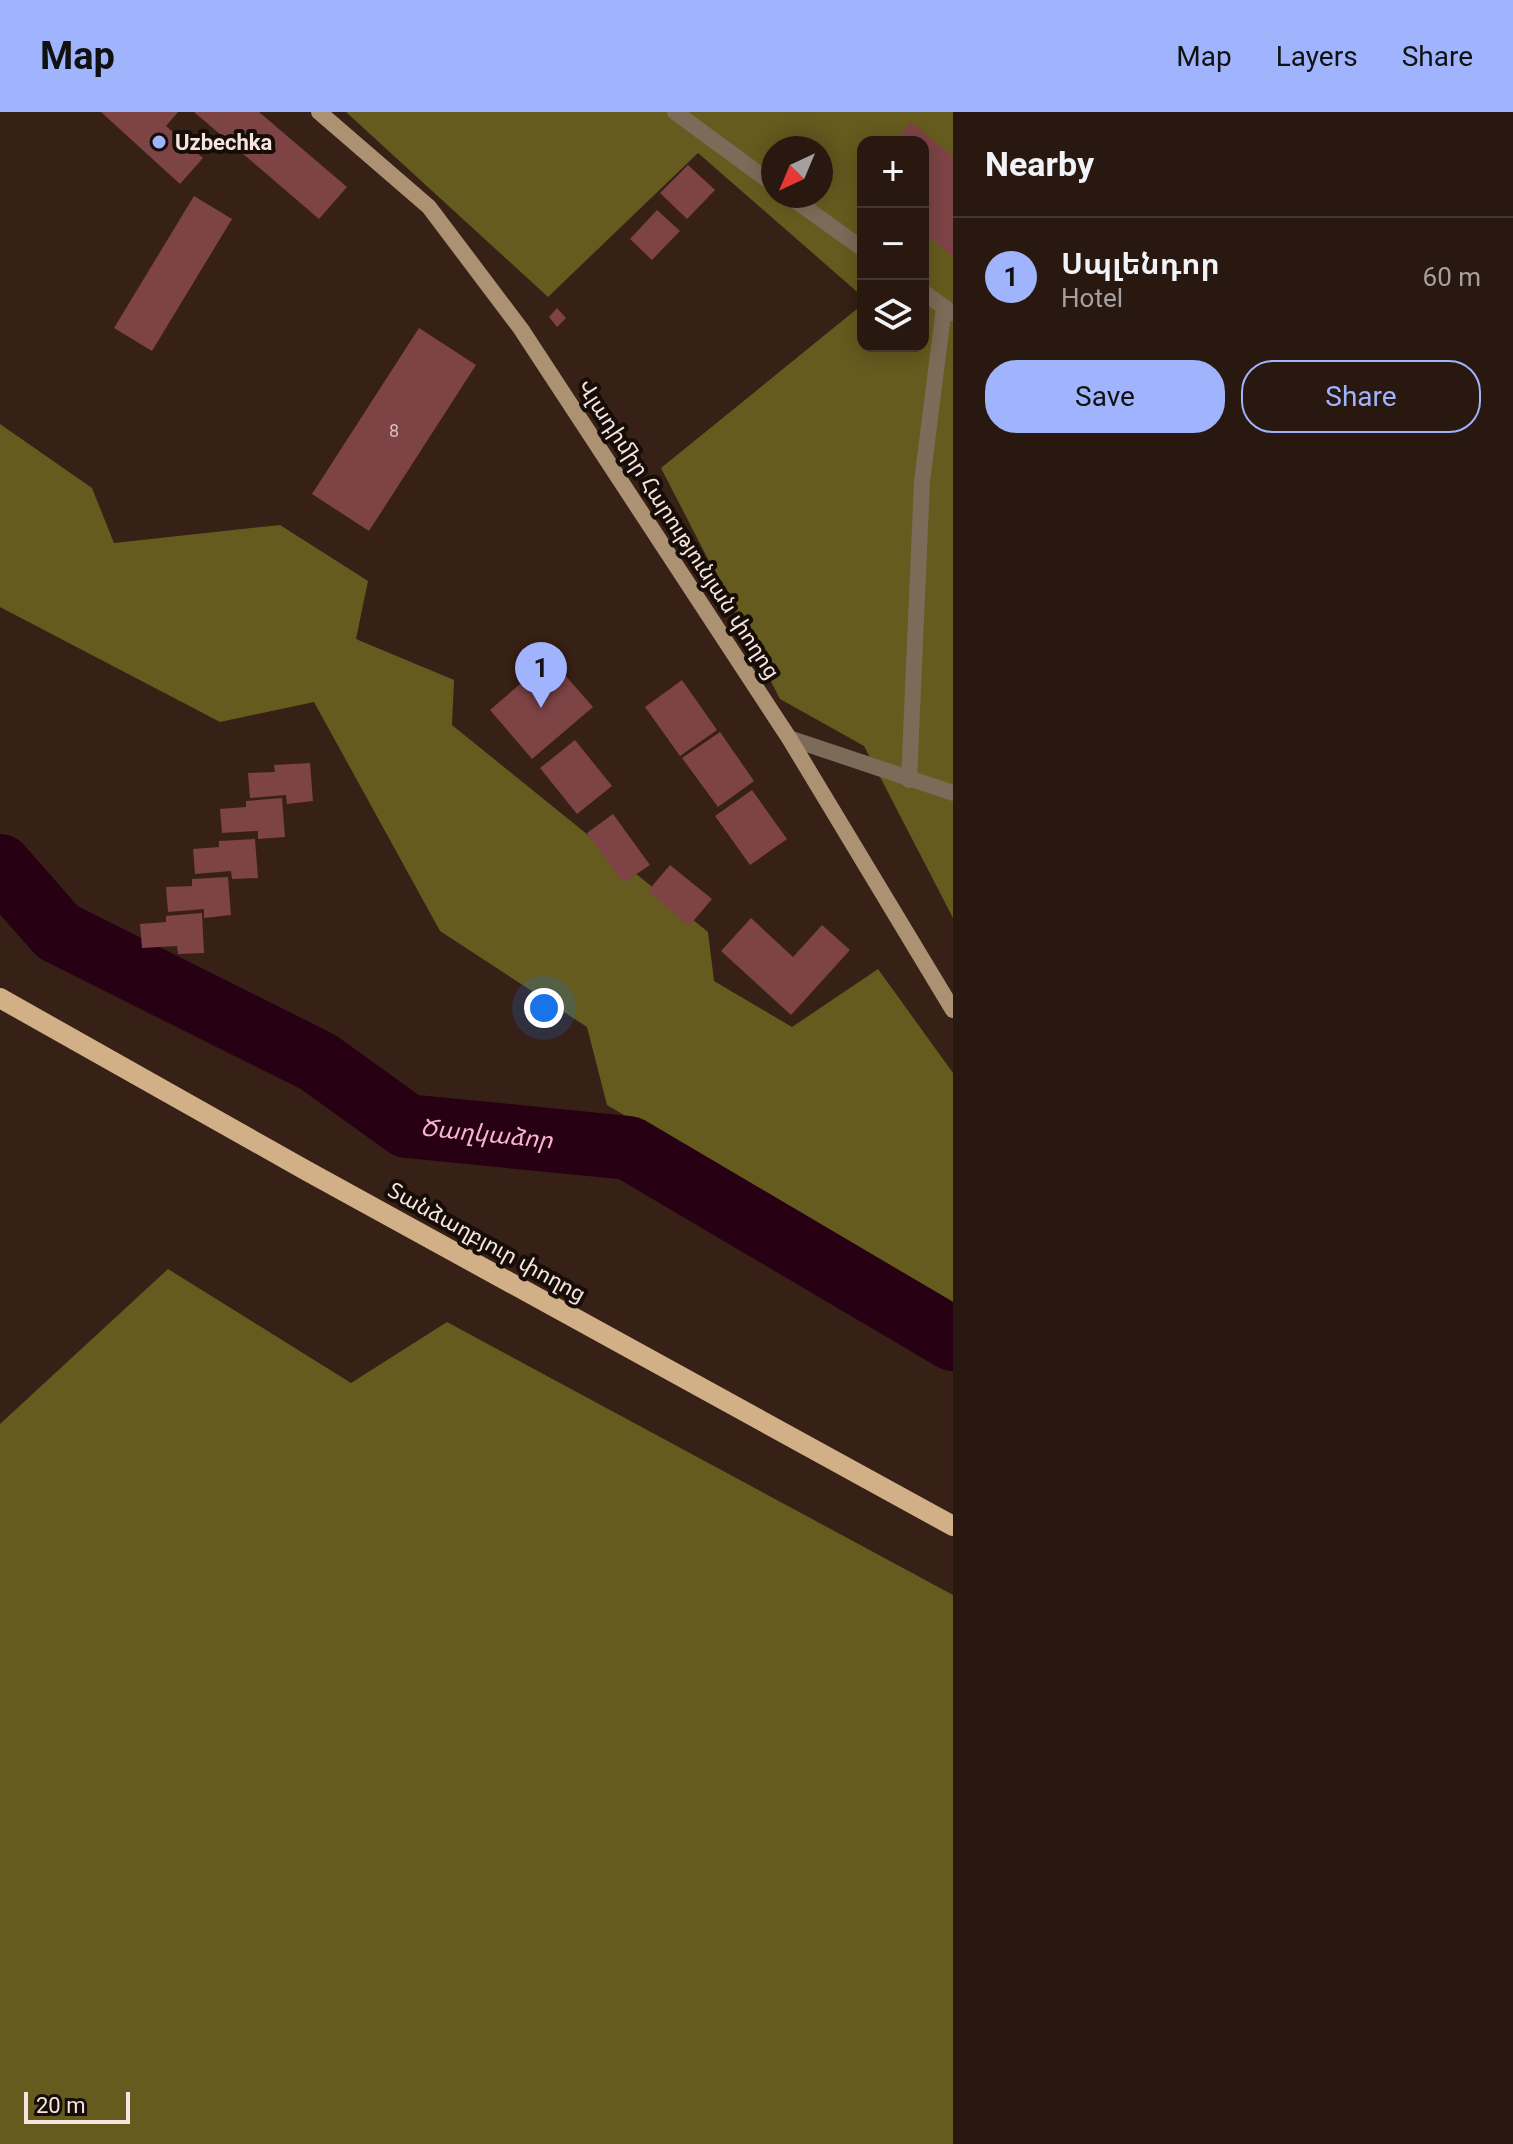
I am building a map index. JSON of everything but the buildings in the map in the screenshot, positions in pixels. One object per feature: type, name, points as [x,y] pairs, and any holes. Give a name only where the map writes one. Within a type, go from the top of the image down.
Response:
[{"type":"main road","name":"Վլադիմիր Հարությունյան փողոց","points":[[319,112],[429,207],[521,329],[789,738],[953,1010]]},
{"type":"main road","name":"Տանձաղբյուր փողոց","points":[[0,998],[307,1171],[953,1526]]},
{"type":"street","points":[[675,112],[761,175]]},
{"type":"street","points":[[806,208],[857,245]]},
{"type":"street","points":[[909,780],[922,481],[948,310],[929,296]]},
{"type":"street","points":[[789,738],[953,793]]},
{"type":"shaded area","points":[[346,112],[953,112],[953,918],[864,746],[780,699],[661,468],[857,309],[857,352],[929,352],[929,136],[857,136],[857,292],[761,208],[833,208],[833,136],[761,136],[761,208],[698,153],[548,297]]},
{"type":"shaded area","points":[[0,424],[92,488],[114,543],[280,525],[368,581],[356,639],[454,680],[452,725],[708,932],[714,981],[792,1027],[878,969],[953,1073],[953,1307],[607,1105],[587,1027],[440,931],[314,702],[220,722],[0,607]]},
{"type":"shaded area","points":[[168,1269],[351,1383],[447,1322],[953,1595],[953,2144],[0,2144],[0,1424]]},
{"type":"waterway","name":"Ծաղկաձոր","points":[[0,866],[58,932],[318,1062],[407,1126],[629,1148],[953,1339]]},
{"type":"place","name":"Uzbechka","points":[[159,142]]},
{"type":"place","name":"Սպլենդոր","points":[[541,708]]}]
